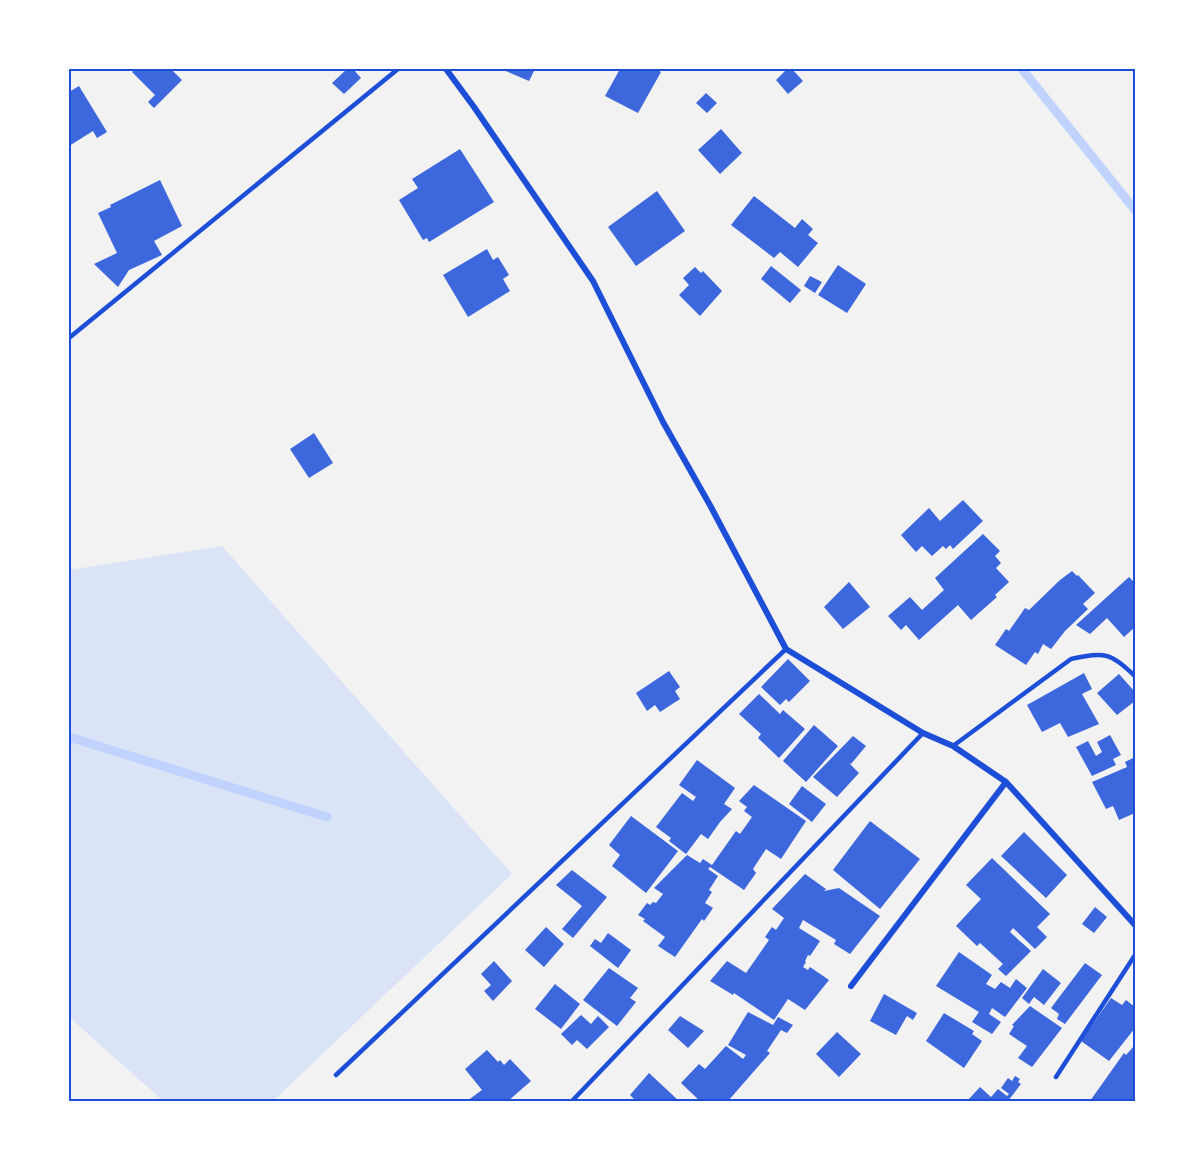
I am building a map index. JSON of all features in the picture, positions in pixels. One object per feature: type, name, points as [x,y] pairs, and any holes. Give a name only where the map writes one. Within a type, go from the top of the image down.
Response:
[{"type":"street","points":[[446,69],[593,281],[663,422],[786,649],[923,734],[952,746],[1006,783],[1135,924]]},
{"type":"street","points":[[851,986],[1006,783]]},
{"type":"lane","points":[[69,338],[398,69]]},
{"type":"lane","points":[[336,1075],[786,649]]},
{"type":"lane","points":[[952,746],[1071,659],[1094,655],[1114,657],[1135,676]]},
{"type":"lane","points":[[572,1101],[923,734]]},
{"type":"lane","points":[[1056,1077],[1135,955]]},
{"type":"shaded area","points":[[222,546],[512,874],[273,1101],[163,1101],[69,1017],[69,570]]},
{"type":"building","points":[[136,69],[171,69],[182,80],[154,108],[148,102],[155,95],[132,72]]},
{"type":"building","points":[[347,69],[353,69],[361,78],[344,94],[332,83]]},
{"type":"building","points":[[501,69],[535,69],[529,81]]},
{"type":"building","points":[[620,69],[655,69],[661,72],[638,113],[605,96]]},
{"type":"building","points":[[787,69],[792,69],[803,81],[788,94],[776,80]]},
{"type":"building","points":[[79,86],[107,132],[97,138],[93,131],[69,146],[69,92]]},
{"type":"building","points":[[706,93],[717,103],[707,113],[696,103]]},
{"type":"building","points":[[721,129],[742,153],[720,174],[698,150]]},
{"type":"building","points":[[460,149],[494,202],[429,242],[427,238],[423,240],[399,200],[418,188],[412,179]]},
{"type":"building","points":[[160,180],[182,226],[154,241],[162,255],[129,270],[118,287],[94,264],[117,253],[98,213]]},
{"type":"building","points":[[657,191],[685,231],[636,266],[608,227]]},
{"type":"building","points":[[754,196],[795,228],[802,219],[813,229],[808,235],[818,243],[798,267],[780,252],[774,258],[731,225]]},
{"type":"building","points":[[487,249],[493,260],[498,257],[509,275],[503,279],[510,291],[468,317],[443,275]]},
{"type":"building","points":[[838,265],[866,284],[847,313],[818,295]]},
{"type":"building","points":[[771,266],[801,290],[790,303],[761,279]]},
{"type":"building","points":[[695,267],[701,273],[703,271],[722,291],[700,316],[679,295],[689,285],[683,278]]},
{"type":"building","points":[[810,276],[822,282],[815,293],[804,286]]},
{"type":"building","points":[[314,433],[333,463],[309,478],[290,449]]},
{"type":"building","points":[[963,500],[983,521],[953,549],[950,545],[946,549],[943,546],[932,556],[922,546],[916,552],[901,535],[929,508],[940,521]]},
{"type":"building","points":[[983,534],[1000,551],[995,556],[1001,563],[996,568],[1009,582],[995,595],[997,597],[971,620],[958,605],[919,640],[906,625],[901,630],[888,616],[910,597],[922,610],[944,590],[935,578]]},
{"type":"building","points":[[1072,571],[1095,593],[1083,604],[1088,609],[1065,631],[1051,649],[1043,644],[1038,654],[1035,652],[1026,665],[995,645],[1006,629],[1009,631],[1025,608],[1029,610]]},
{"type":"building","points":[[1129,577],[1135,583],[1135,627],[1124,637],[1107,618],[1090,634],[1076,625]]},
{"type":"building","points":[[849,582],[870,607],[843,629],[824,607]]},
{"type":"building","points":[[788,659],[810,681],[789,702],[786,699],[780,705],[761,687]]},
{"type":"building","points":[[669,671],[680,687],[675,691],[680,699],[660,712],[655,705],[647,711],[636,693]]},
{"type":"building","points":[[1084,673],[1092,689],[1082,694],[1099,724],[1068,737],[1060,723],[1042,732],[1027,705]]},
{"type":"building","points":[[1119,674],[1135,692],[1135,701],[1117,715],[1097,693]]},
{"type":"building","points":[[759,694],[780,714],[783,710],[805,729],[779,758],[758,738],[761,734],[739,714]]},
{"type":"building","points":[[814,725],[838,746],[806,782],[783,761]]},
{"type":"building","points":[[1110,735],[1121,755],[1113,759],[1116,765],[1092,776],[1076,747],[1088,741],[1096,756],[1102,752],[1097,742]]},
{"type":"building","points":[[853,736],[866,746],[851,764],[849,763],[859,773],[837,797],[813,777]]},
{"type":"building","points":[[1135,757],[1135,813],[1119,820],[1113,806],[1106,809],[1092,782],[1127,767],[1125,762]]},
{"type":"building","points":[[697,760],[735,788],[724,804],[732,809],[708,839],[701,834],[686,854],[669,841],[671,838],[656,827],[682,793],[693,801],[696,797],[679,785]]},
{"type":"building","points":[[754,785],[806,821],[781,859],[766,849],[753,869],[756,873],[744,890],[710,867],[708,869],[718,876],[709,890],[712,892],[705,903],[713,908],[704,921],[702,919],[675,957],[658,946],[665,937],[638,915],[647,903],[650,905],[653,902],[656,903],[663,894],[654,888],[687,855],[700,863],[703,859],[712,865],[736,831],[740,834],[752,817],[744,811],[747,807],[739,801]]},
{"type":"building","points":[[802,786],[826,804],[812,822],[789,804]]},
{"type":"building","points":[[631,816],[678,851],[646,893],[612,866],[620,855],[609,845]]},
{"type":"building","points":[[870,821],[920,859],[880,909],[833,870]]},
{"type":"building","points":[[1024,832],[1067,875],[1046,898],[1001,856]]},
{"type":"building","points":[[992,858],[1050,914],[1037,927],[1047,937],[1035,949],[1013,928],[1010,932],[1031,951],[1006,976],[998,969],[1003,964],[980,943],[977,946],[956,926],[981,899],[966,885]]},
{"type":"building","points":[[572,870],[607,897],[573,938],[562,929],[582,906],[556,885]]},
{"type":"building","points":[[805,874],[826,889],[824,891],[839,888],[880,916],[850,954],[834,944],[836,940],[803,920],[799,928],[820,941],[810,956],[808,955],[803,967],[808,970],[810,967],[829,980],[805,1010],[788,999],[774,1020],[734,993],[733,995],[710,981],[727,961],[746,973],[769,940],[765,937],[772,927],[776,930],[784,918],[772,909]]},
{"type":"building","points":[[1095,907],[1107,917],[1094,933],[1082,924]]},
{"type":"building","points":[[546,927],[564,944],[544,967],[525,950]]},
{"type":"building","points":[[608,933],[631,950],[618,968],[590,946],[595,939],[601,943]]},
{"type":"building","points":[[959,952],[992,975],[986,984],[995,989],[1001,982],[1010,988],[1016,979],[1027,988],[1005,1017],[992,1008],[989,1014],[1001,1022],[992,1034],[972,1022],[979,1012],[936,986]]},
{"type":"building","points":[[494,961],[512,981],[493,1001],[484,991],[491,985],[481,974]]},
{"type":"building","points":[[1085,963],[1102,975],[1065,1024],[1057,1019],[1059,1014],[1051,1008]]},
{"type":"building","points":[[609,968],[638,988],[630,998],[636,1002],[617,1026],[583,1000]]},
{"type":"building","points":[[1043,969],[1061,983],[1044,1005],[1034,997],[1029,1004],[1022,998]]},
{"type":"building","points":[[555,984],[580,1004],[561,1029],[535,1009]]},
{"type":"building","points":[[884,994],[917,1013],[913,1020],[907,1016],[896,1035],[870,1021]]},
{"type":"building","points":[[1111,998],[1122,1005],[1126,1000],[1135,1007],[1135,1028],[1109,1061],[1081,1041]]},
{"type":"building","points":[[1030,1006],[1062,1028],[1032,1067],[1018,1058],[1027,1046],[1009,1034],[1014,1026],[1012,1025]]},
{"type":"building","points":[[748,1012],[773,1025],[778,1017],[793,1025],[787,1033],[781,1030],[767,1051],[770,1053],[728,1101],[700,1101],[681,1083],[699,1064],[705,1069],[726,1046],[743,1059],[746,1055],[728,1045]]},
{"type":"building","points":[[944,1013],[974,1031],[972,1034],[982,1041],[964,1068],[926,1041]]},
{"type":"building","points":[[581,1015],[591,1024],[598,1016],[609,1027],[587,1049],[577,1040],[572,1045],[561,1034]]},
{"type":"building","points":[[680,1016],[704,1031],[688,1048],[668,1030]]},
{"type":"building","points":[[837,1032],[861,1054],[839,1077],[816,1054]]},
{"type":"building","points":[[1134,1046],[1135,1101],[1090,1101],[1124,1053],[1126,1055]]},
{"type":"building","points":[[487,1050],[504,1065],[510,1059],[531,1081],[508,1101],[467,1101],[482,1090],[465,1069]]},
{"type":"building","points":[[649,1073],[679,1101],[636,1101],[630,1095]]},
{"type":"building","points":[[1015,1076],[1020,1079],[1018,1082],[1021,1084],[1008,1101],[967,1101],[980,1087],[991,1097],[998,1089],[1007,1096],[1009,1094],[1001,1088],[1008,1078],[1012,1081]]},
{"type":"waterway","points":[[1022,69],[1135,210]]},
{"type":"waterway","points":[[69,737],[327,817]]}]
